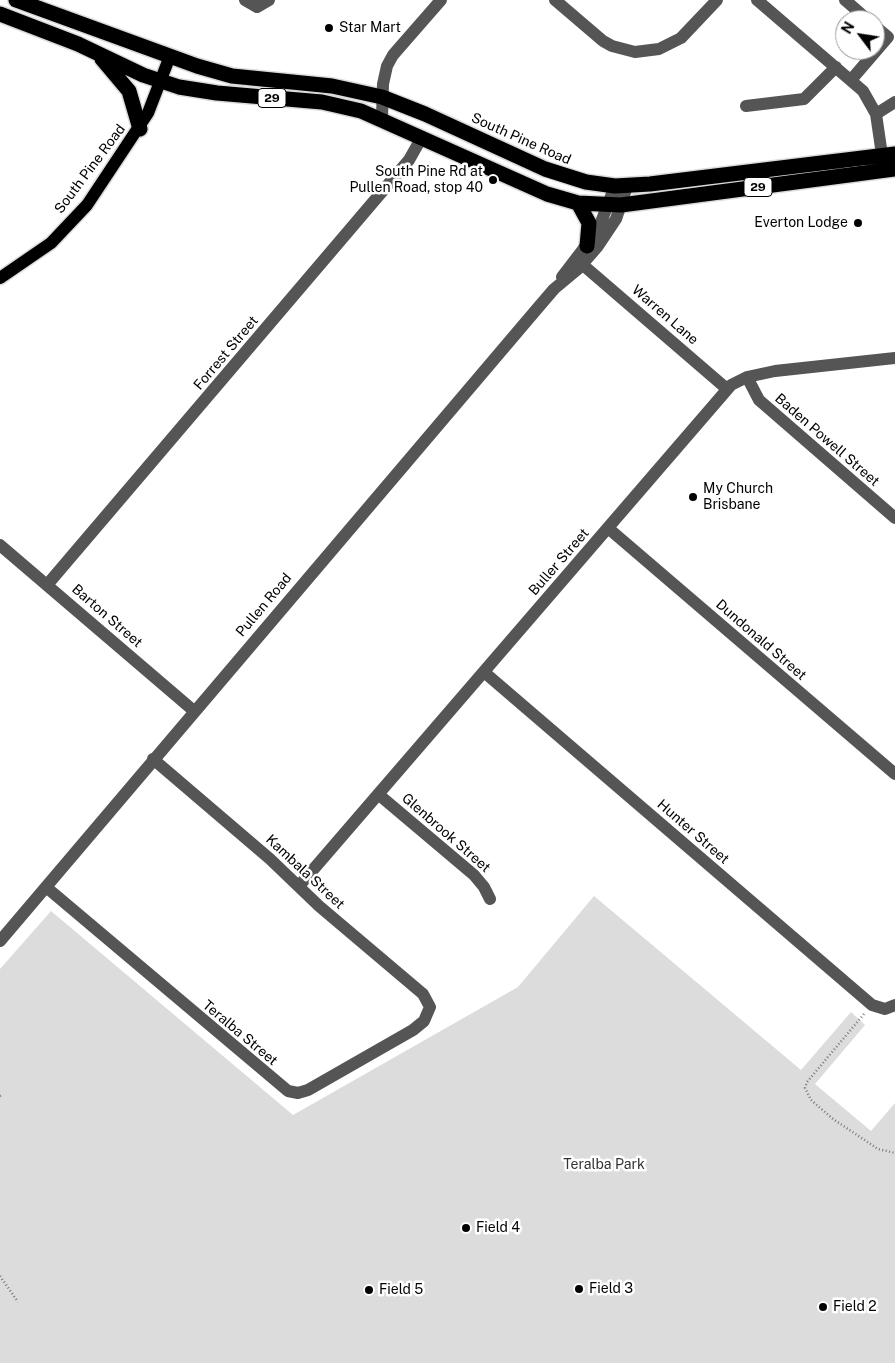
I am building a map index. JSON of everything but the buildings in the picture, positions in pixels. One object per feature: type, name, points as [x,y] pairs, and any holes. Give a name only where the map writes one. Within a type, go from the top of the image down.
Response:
[{"type":"highway","points":[[16,0],[170,56]]},
{"type":"highway","points":[[0,14],[93,51],[161,82]]},
{"type":"highway","points":[[93,51],[126,87],[133,100],[140,128]]},
{"type":"highway","name":"South Pine Road","points":[[170,56],[232,76],[332,86],[382,97],[425,114],[559,175],[586,182],[621,186],[889,154]]},
{"type":"highway","name":"29","points":[[161,82],[217,93],[337,104],[382,118],[547,194],[578,203],[615,206],[895,169]]},
{"type":"highway","points":[[578,203],[589,224],[587,246]]},
{"type":"main road","name":"South Pine Road","points":[[0,278],[51,243],[71,223],[140,128],[161,82],[170,56]]},
{"type":"street","points":[[245,0],[258,7],[269,0]]},
{"type":"street","points":[[382,118],[383,78],[391,59],[441,0]]},
{"type":"street","points":[[555,0],[603,41],[618,48],[635,52],[659,50],[681,38],[716,0]]},
{"type":"street","points":[[757,0],[851,80],[867,96],[876,114],[889,154]]},
{"type":"street","points":[[845,0],[856,10]]},
{"type":"street","points":[[851,80],[868,60]]},
{"type":"street","points":[[746,106],[804,99],[836,67]]},
{"type":"street","points":[[876,114],[895,102]]},
{"type":"street","name":"Forrest Street","points":[[48,585],[409,160],[422,137]]},
{"type":"street","name":"Pullen Road","points":[[554,290],[583,265],[604,239],[621,186]]},
{"type":"street","name":"Pullen Road","points":[[0,941],[554,290],[615,206]]},
{"type":"street","name":"Warren Lane","points":[[583,265],[727,389]]},
{"type":"street","name":"Buller Street","points":[[299,886],[727,389],[747,377],[783,370],[895,358]]},
{"type":"street","name":"Baden Powell Street","points":[[747,377],[762,403],[895,518]]},
{"type":"street","name":"Dundonald Street","points":[[608,528],[895,774]]},
{"type":"street","name":"Barton Street","points":[[0,544],[194,711]]},
{"type":"street","name":"Hunter Street","points":[[484,672],[872,1005],[890,1007]]},
{"type":"street","name":"Kambala Street","points":[[153,759],[299,886],[319,906],[423,994],[429,1002],[430,1010]]},
{"type":"street","name":"Glenbrook Street","points":[[378,794],[474,875],[484,887],[490,899]]},
{"type":"street","name":"Teralba Street","points":[[46,887],[288,1091],[298,1093],[308,1090],[405,1035],[424,1021],[430,1010]]},
{"type":"path","points":[[872,1005],[807,1082],[806,1088],[811,1100],[833,1119],[878,1148],[895,1153]]},
{"type":"path","points":[[0,1276],[18,1302]]},
{"type":"green space","name":"Teralba Park","points":[[594,896],[801,1070],[851,1012],[865,1025],[815,1084],[871,1131],[895,1103],[895,1363],[0,1363],[0,969],[51,911],[293,1115],[518,987]]},
{"type":"place","name":"Star Mart","points":[[329,28]]},
{"type":"place","name":"South Pine Rd at Pullen Road, stop 40","points":[[493,180]]},
{"type":"place","name":"Everton Lodge","points":[[858,223]]},
{"type":"place","name":"My Church Brisbane","points":[[693,497]]},
{"type":"place","name":"Field 4","points":[[466,1228]]},
{"type":"place","name":"Field 3","points":[[579,1289]]},
{"type":"place","name":"Field 5","points":[[369,1290]]},
{"type":"place","name":"Field 2","points":[[823,1307]]}]
